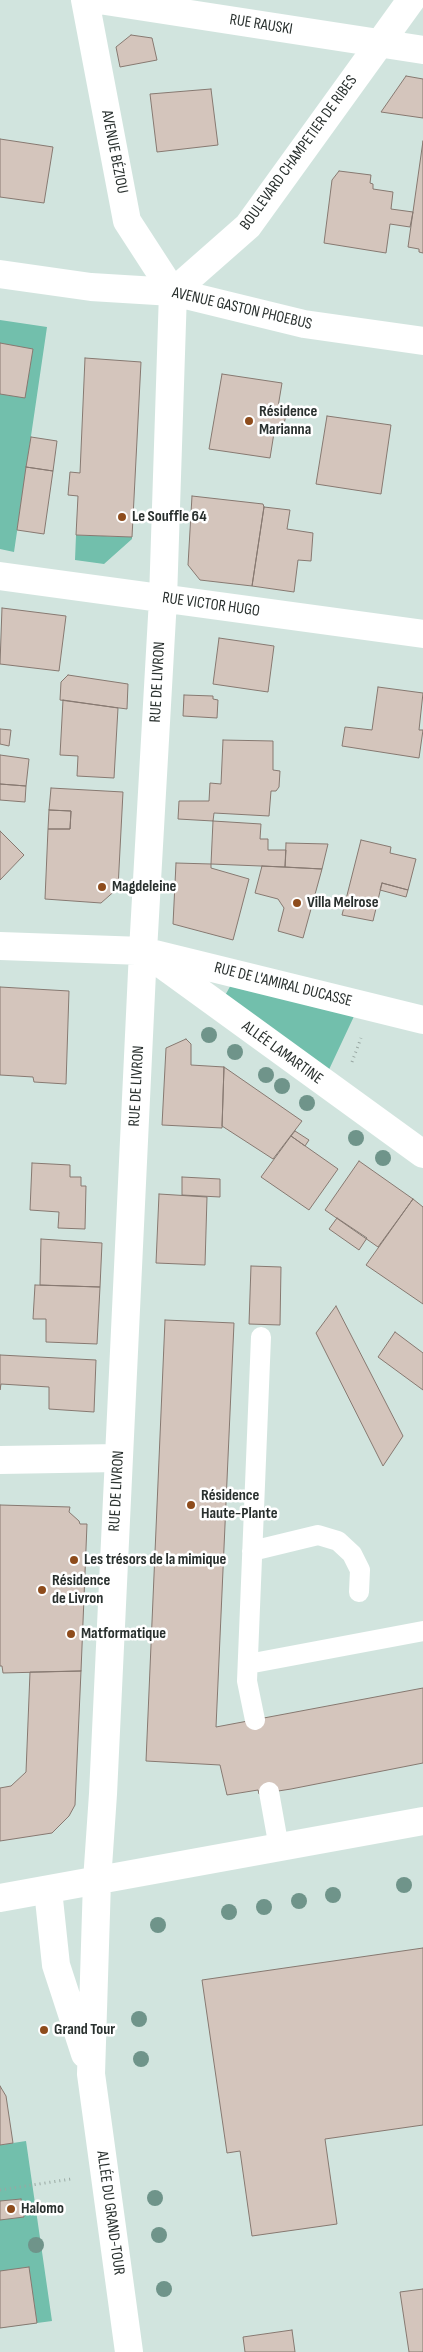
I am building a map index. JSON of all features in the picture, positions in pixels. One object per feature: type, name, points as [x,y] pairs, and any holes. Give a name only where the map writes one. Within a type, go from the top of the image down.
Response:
[{"type":"street","name":"AVENUE BÉZIOU","points":[[85,0],[127,221],[173,292]]},
{"type":"street","name":"RUE RAUSKI","points":[[99,0],[423,50]]},
{"type":"street","name":"BOULEVARD CHAMPETIER DE RIBES","points":[[173,292],[248,226],[411,0]]},
{"type":"street","name":"AVENUE GASTON PHOEBUS","points":[[0,274],[92,287],[173,292],[304,324],[423,341]]},
{"type":"street","name":"RUE DE LIVRON","points":[[97,1880],[103,1794],[143,951],[163,599],[173,292]]},
{"type":"street","name":"RUE VICTOR HUGO","points":[[0,576],[423,634]]},
{"type":"street","name":"RUE DE L'AMIRAL DUCASSE","points":[[0,946],[143,951],[423,1020]]},
{"type":"street","name":"ALLÉE LAMARTINE","points":[[143,951],[339,1095],[423,1154]]},
{"type":"street","points":[[0,1460],[118,1458]]},
{"type":"street","points":[[0,1898],[423,1822]]},
{"type":"street","name":"ALLÉE DU GRAND-TOUR","points":[[91,2074],[97,1880]]},
{"type":"street","name":"ALLÉE DU GRAND-TOUR","points":[[48,1890],[56,1965],[91,2074],[129,2352]]},
{"type":"lane","points":[[255,1720],[247,1681],[261,1338]]},
{"type":"lane","points":[[252,1551],[318,1535],[338,1541],[352,1554],[360,1570],[359,1592]]},
{"type":"lane","points":[[248,1664],[423,1631]]},
{"type":"lane","points":[[269,1792],[279,1848]]},
{"type":"path","points":[[339,1095],[373,1007]]},
{"type":"path","points":[[0,2190],[105,2173]]},
{"type":"green space","points":[[0,320],[47,327],[14,552],[0,549]]},
{"type":"green space","points":[[76,535],[132,537],[132,539],[104,564],[75,560]]},
{"type":"green space","points":[[233,981],[356,1012],[326,1076],[222,1001]]},
{"type":"green space","points":[[26,2141],[52,2321],[0,2328],[0,2145]]},
{"type":"building","points":[[131,35],[152,38],[157,60],[120,67],[116,47]]},
{"type":"building","points":[[406,76],[423,79],[423,118],[381,112]]},
{"type":"building","points":[[211,89],[218,145],[157,152],[150,94]]},
{"type":"building","points":[[0,139],[53,147],[44,203],[0,197]]},
{"type":"building","points":[[423,141],[423,253],[419,252],[419,249],[408,247]]},
{"type":"building","points":[[339,171],[371,175],[370,183],[373,184],[373,189],[393,192],[391,209],[413,212],[410,227],[390,224],[386,253],[324,243],[332,180]]},
{"type":"building","points":[[0,343],[33,349],[25,398],[0,394]]},
{"type":"building","points":[[85,358],[141,362],[132,537],[76,535],[78,496],[68,495],[70,472],[80,473]]},
{"type":"building","name":"Résidence Marianna","points":[[222,374],[282,383],[278,407],[287,409],[282,435],[274,433],[270,458],[209,449]]},
{"type":"building","points":[[327,416],[391,425],[381,494],[316,484]]},
{"type":"building","points":[[31,437],[57,441],[53,471],[26,467]]},
{"type":"building","points":[[26,467],[53,471],[44,534],[17,530]]},
{"type":"building","points":[[192,496],[263,504],[252,586],[200,580],[188,565]]},
{"type":"building","points":[[264,507],[290,510],[287,529],[313,533],[311,561],[298,560],[294,592],[252,586]]},
{"type":"building","points":[[2,608],[66,616],[59,671],[0,664]]},
{"type":"building","points":[[219,638],[274,646],[268,692],[213,684]]},
{"type":"building","points":[[68,675],[128,684],[127,709],[60,700],[61,682]]},
{"type":"building","points":[[378,687],[423,693],[419,730],[423,730],[419,758],[342,746],[345,727],[372,730]]},
{"type":"building","points":[[184,695],[213,696],[213,699],[218,700],[217,718],[183,716]]},
{"type":"building","points":[[63,700],[118,708],[114,778],[77,776],[78,756],[60,755]]},
{"type":"building","points":[[0,729],[11,730],[9,746],[0,744]]},
{"type":"building","points":[[223,740],[273,741],[273,770],[280,771],[279,787],[276,791],[271,791],[269,816],[214,813],[213,821],[178,819],[179,801],[209,801],[210,783],[221,784]]},
{"type":"building","points":[[0,755],[29,759],[26,786],[0,784]]},
{"type":"building","points":[[0,784],[26,786],[25,802],[0,800]]},
{"type":"building","points":[[51,788],[123,792],[118,888],[101,903],[45,899],[48,829],[70,829],[71,811],[49,810]]},
{"type":"building","points":[[49,810],[71,811],[70,829],[48,829]]},
{"type":"building","points":[[213,821],[261,824],[260,839],[268,839],[268,850],[286,850],[285,867],[211,864]]},
{"type":"building","points":[[0,831],[24,855],[0,880]]},
{"type":"building","points":[[361,840],[391,847],[390,853],[416,859],[408,890],[382,883],[373,921],[342,915]]},
{"type":"building","points":[[286,843],[328,844],[322,869],[285,867]]},
{"type":"building","points":[[176,863],[211,864],[211,868],[249,879],[233,940],[173,924]]},
{"type":"building","name":"Villa Melrose","points":[[262,866],[322,869],[303,938],[278,931],[284,908],[278,899],[255,893]]},
{"type":"building","points":[[382,883],[408,890],[406,897],[380,890]]},
{"type":"building","points":[[0,987],[69,991],[66,1084],[34,1082],[33,1077],[0,1075]]},
{"type":"building","points":[[186,1039],[191,1044],[191,1065],[224,1067],[222,1128],[162,1125],[166,1048]]},
{"type":"building","points":[[224,1067],[302,1121],[273,1159],[222,1126]]},
{"type":"building","points":[[295,1131],[309,1140],[305,1146],[291,1136]]},
{"type":"building","points":[[291,1136],[338,1169],[309,1210],[261,1177]]},
{"type":"building","points":[[359,1161],[413,1199],[378,1247],[325,1210]]},
{"type":"building","points":[[32,1163],[70,1165],[70,1177],[81,1177],[81,1186],[86,1186],[85,1229],[58,1228],[59,1212],[30,1210]]},
{"type":"building","points":[[182,1177],[220,1179],[220,1197],[182,1195]]},
{"type":"building","points":[[159,1194],[207,1197],[205,1265],[156,1263]]},
{"type":"building","points":[[413,1199],[423,1207],[423,1304],[366,1265]]},
{"type":"building","points":[[337,1218],[367,1238],[359,1250],[329,1229]]},
{"type":"building","points":[[41,1239],[102,1243],[100,1287],[40,1285]]},
{"type":"building","points":[[251,1266],[281,1267],[280,1325],[249,1324]]},
{"type":"building","points":[[35,1285],[100,1287],[97,1344],[46,1342],[46,1319],[33,1319]]},
{"type":"building","points":[[336,1306],[403,1436],[383,1466],[316,1333]]},
{"type":"building","name":"Résidence Haute-Plante","points":[[165,1320],[234,1323],[216,1727],[423,1688],[423,1763],[291,1789],[259,1794],[258,1790],[227,1795],[220,1765],[146,1761]]},
{"type":"building","points":[[395,1332],[423,1353],[423,1390],[378,1357]]},
{"type":"building","points":[[0,1355],[96,1360],[94,1412],[49,1409],[49,1387],[1,1384],[0,1390]]},
{"type":"building","name":"Résidence de Livron","points":[[0,1505],[70,1507],[69,1512],[80,1524],[87,1524],[81,1671],[3,1673],[2,1666],[0,1666]]},
{"type":"building","points":[[81,1671],[75,1805],[69,1816],[52,1833],[0,1841],[0,1788],[11,1786],[26,1772],[30,1672]]},
{"type":"building","points":[[423,1948],[423,2125],[325,2139],[337,2224],[252,2236],[240,2151],[227,2153],[202,1980]]},
{"type":"building","points":[[0,2086],[6,2096],[13,2143],[0,2145]]},
{"type":"building","name":"Halomo","points":[[21,2199],[24,2217],[0,2220],[0,2201]]},
{"type":"building","points":[[29,2267],[37,2323],[0,2328],[0,2271]]},
{"type":"building","points":[[423,2289],[423,2352],[409,2352],[400,2292]]},
{"type":"building","points":[[292,2330],[295,2352],[245,2352],[243,2337]]},
{"type":"place","name":"Résidence Marianna","points":[[249,421]]},
{"type":"place","name":"Le Souffle 64","points":[[122,517]]},
{"type":"place","name":"Magdeleine","points":[[102,887]]},
{"type":"place","name":"Villa Melrose","points":[[297,903]]},
{"type":"place","name":"Résidence Haute-Plante","points":[[191,1505]]},
{"type":"place","name":"Les trésors de la mimique","points":[[74,1560]]},
{"type":"place","name":"Résidence de Livron","points":[[42,1590]]},
{"type":"place","name":"Matformatique","points":[[71,1634]]},
{"type":"place","name":"Grand Tour","points":[[44,2030]]},
{"type":"place","name":"Halomo","points":[[11,2209]]}]
